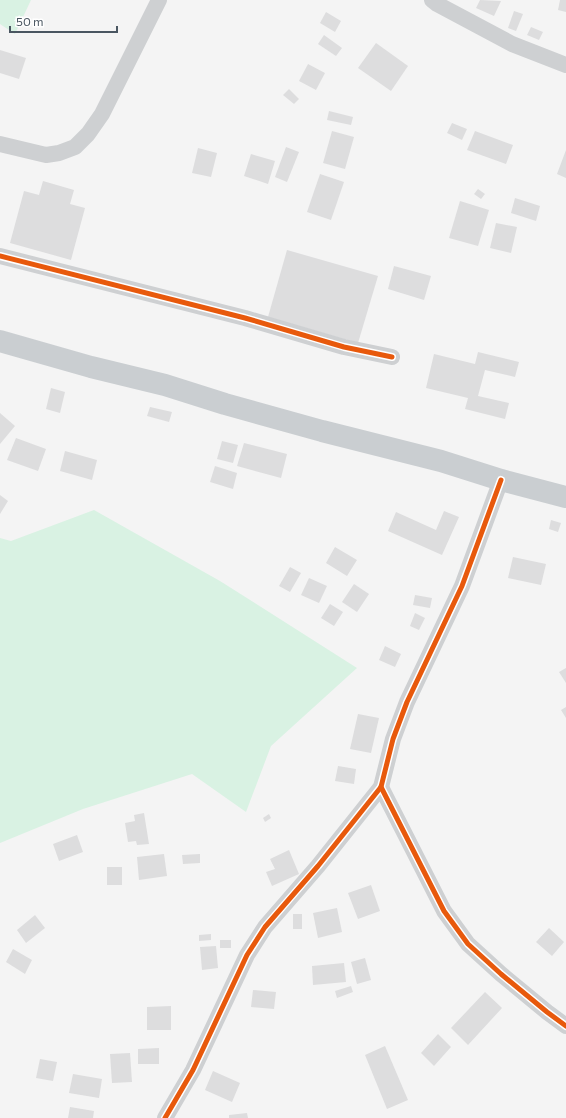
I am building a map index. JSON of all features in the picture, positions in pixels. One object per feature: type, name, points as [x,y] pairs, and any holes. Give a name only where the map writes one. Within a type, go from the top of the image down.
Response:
[{"type":"main road","points":[[0,341],[91,367],[164,385],[322,431],[441,461],[501,480],[566,497]]},
{"type":"street","points":[[0,144],[46,154],[59,153],[75,147],[88,134],[102,114],[159,0]]},
{"type":"street","points":[[432,0],[512,44],[566,65]]},
{"type":"street","points":[[0,256],[244,318],[344,347],[392,358]]},
{"type":"street","points":[[165,1118],[193,1070],[247,955],[266,927],[318,866],[381,787],[393,739],[401,717],[462,586],[501,480]]},
{"type":"street","points":[[381,787],[444,911],[468,944],[501,974],[566,1026]]},
{"type":"green space","points":[[0,0],[31,0],[15,34],[0,24]]},
{"type":"green space","points":[[94,510],[220,581],[357,668],[271,746],[246,812],[192,774],[83,809],[0,843],[0,538],[11,541]]},
{"type":"building","points":[[480,0],[501,1],[494,16],[476,8]]},
{"type":"building","points":[[560,0],[566,0],[566,12],[558,10]]},
{"type":"building","points":[[514,11],[523,14],[516,31],[508,28]]},
{"type":"building","points":[[326,12],[341,21],[335,32],[320,23]]},
{"type":"building","points":[[531,27],[543,32],[539,40],[527,35]]},
{"type":"building","points":[[324,35],[342,48],[336,56],[318,44]]},
{"type":"building","points":[[376,43],[408,66],[391,91],[358,68]]},
{"type":"building","points":[[0,50],[26,58],[19,79],[0,73]]},
{"type":"building","points":[[308,64],[325,73],[316,90],[299,81]]},
{"type":"building","points":[[289,89],[299,99],[294,104],[283,95]]},
{"type":"building","points":[[329,111],[353,117],[351,125],[327,120]]},
{"type":"building","points":[[452,123],[467,129],[462,140],[447,133]]},
{"type":"building","points":[[332,131],[354,137],[345,169],[323,163]]},
{"type":"building","points":[[475,131],[513,145],[506,164],[467,150]]},
{"type":"building","points":[[286,147],[299,152],[287,182],[275,177]]},
{"type":"building","points":[[198,148],[217,153],[211,177],[192,173]]},
{"type":"building","points":[[566,150],[566,178],[557,174]]},
{"type":"building","points":[[251,154],[275,161],[268,184],[244,176]]},
{"type":"building","points":[[320,174],[344,182],[331,220],[307,212]]},
{"type":"building","points":[[43,181],[74,190],[70,204],[85,208],[71,260],[10,243],[24,191],[39,195]]},
{"type":"building","points":[[478,189],[485,194],[481,199],[474,194]]},
{"type":"building","points":[[515,198],[540,206],[536,221],[511,213]]},
{"type":"building","points":[[460,201],[489,210],[478,246],[449,238]]},
{"type":"building","points":[[496,223],[517,227],[511,253],[490,248]]},
{"type":"building","points":[[287,250],[378,276],[358,343],[268,317]]},
{"type":"building","points":[[394,266],[431,276],[424,300],[388,289]]},
{"type":"building","points":[[478,352],[519,362],[515,377],[485,370],[478,396],[509,403],[505,419],[465,409],[468,398],[426,388],[434,354],[475,364]]},
{"type":"building","points":[[51,388],[65,392],[60,413],[46,409]]},
{"type":"building","points":[[150,407],[172,412],[169,422],[147,416]]},
{"type":"building","points":[[0,413],[15,426],[0,444]]},
{"type":"building","points":[[16,438],[46,449],[38,471],[7,460]]},
{"type":"building","points":[[222,441],[238,445],[233,463],[217,459]]},
{"type":"building","points":[[244,443],[287,454],[281,478],[237,466]]},
{"type":"building","points":[[65,451],[97,460],[92,480],[60,471]]},
{"type":"building","points":[[215,466],[237,473],[233,489],[210,482]]},
{"type":"building","points":[[0,495],[8,501],[0,514]]},
{"type":"building","points":[[444,511],[459,517],[442,555],[388,531],[396,512],[436,530]]},
{"type":"building","points":[[551,520],[561,523],[558,532],[549,529]]},
{"type":"building","points":[[335,547],[357,560],[347,576],[326,563]]},
{"type":"building","points":[[513,557],[546,564],[541,585],[508,578]]},
{"type":"building","points":[[290,567],[301,573],[290,592],[279,586]]},
{"type":"building","points":[[309,578],[327,586],[319,603],[301,595]]},
{"type":"building","points":[[354,584],[369,594],[357,612],[342,602]]},
{"type":"building","points":[[415,595],[432,598],[430,608],[413,605]]},
{"type":"building","points":[[330,604],[343,612],[334,626],[321,618]]},
{"type":"building","points":[[415,613],[425,618],[419,630],[410,626]]},
{"type":"building","points":[[385,646],[401,654],[395,667],[379,660]]},
{"type":"building","points":[[566,668],[566,683],[559,672]]},
{"type":"building","points":[[566,707],[566,718],[561,710]]},
{"type":"building","points":[[358,714],[379,718],[371,753],[350,749]]},
{"type":"building","points":[[338,766],[356,769],[354,784],[335,781]]},
{"type":"building","points":[[144,813],[149,844],[137,845],[136,841],[128,842],[125,823],[135,821],[134,815]]},
{"type":"building","points":[[269,814],[271,818],[265,822],[263,818]]},
{"type":"building","points":[[77,835],[83,852],[59,861],[53,844]]},
{"type":"building","points":[[289,850],[299,874],[272,886],[266,872],[275,869],[270,859]]},
{"type":"building","points":[[164,854],[167,876],[139,880],[137,857]]},
{"type":"building","points":[[200,854],[200,863],[183,864],[182,855]]},
{"type":"building","points":[[107,867],[122,867],[122,885],[107,885]]},
{"type":"building","points":[[371,885],[380,911],[358,919],[348,893]]},
{"type":"building","points":[[337,908],[342,932],[318,938],[313,913]]},
{"type":"building","points":[[293,914],[302,914],[302,929],[293,929]]},
{"type":"building","points":[[35,915],[45,928],[26,943],[17,930]]},
{"type":"building","points":[[549,928],[564,942],[552,956],[536,942]]},
{"type":"building","points":[[211,934],[211,940],[199,941],[199,935]]},
{"type":"building","points":[[220,940],[231,940],[231,948],[220,948]]},
{"type":"building","points":[[216,946],[218,968],[202,970],[200,947]]},
{"type":"building","points":[[13,949],[32,960],[25,974],[6,962]]},
{"type":"building","points":[[365,958],[371,980],[357,984],[351,962]]},
{"type":"building","points":[[344,963],[346,982],[313,985],[312,966]]},
{"type":"building","points":[[351,986],[353,992],[337,998],[335,991]]},
{"type":"building","points":[[253,990],[276,992],[274,1009],[251,1007]]},
{"type":"building","points":[[485,992],[502,1008],[468,1045],[451,1028]]},
{"type":"building","points":[[171,1006],[171,1030],[147,1030],[147,1007]]},
{"type":"building","points":[[438,1034],[451,1047],[434,1066],[421,1053]]},
{"type":"building","points":[[385,1046],[408,1100],[387,1109],[365,1055]]},
{"type":"building","points":[[159,1048],[159,1064],[138,1064],[138,1049]]},
{"type":"building","points":[[130,1053],[132,1082],[112,1083],[110,1054]]},
{"type":"building","points":[[40,1059],[57,1062],[53,1081],[36,1078]]},
{"type":"building","points":[[213,1071],[240,1083],[232,1102],[205,1090]]},
{"type":"building","points":[[73,1074],[102,1079],[99,1098],[69,1093]]},
{"type":"building","points":[[70,1107],[94,1111],[93,1118],[68,1118]]},
{"type":"building","points":[[247,1113],[248,1118],[229,1118],[229,1115]]},
{"type":"cycle path","points":[[0,256],[245,318],[344,347],[392,357]]},
{"type":"cycle path","points":[[165,1118],[193,1070],[247,955],[265,927],[318,866],[381,787],[393,739],[407,702],[462,586],[501,480]]},
{"type":"cycle path","points":[[381,787],[444,911],[468,944],[501,974],[566,1026]]}]
